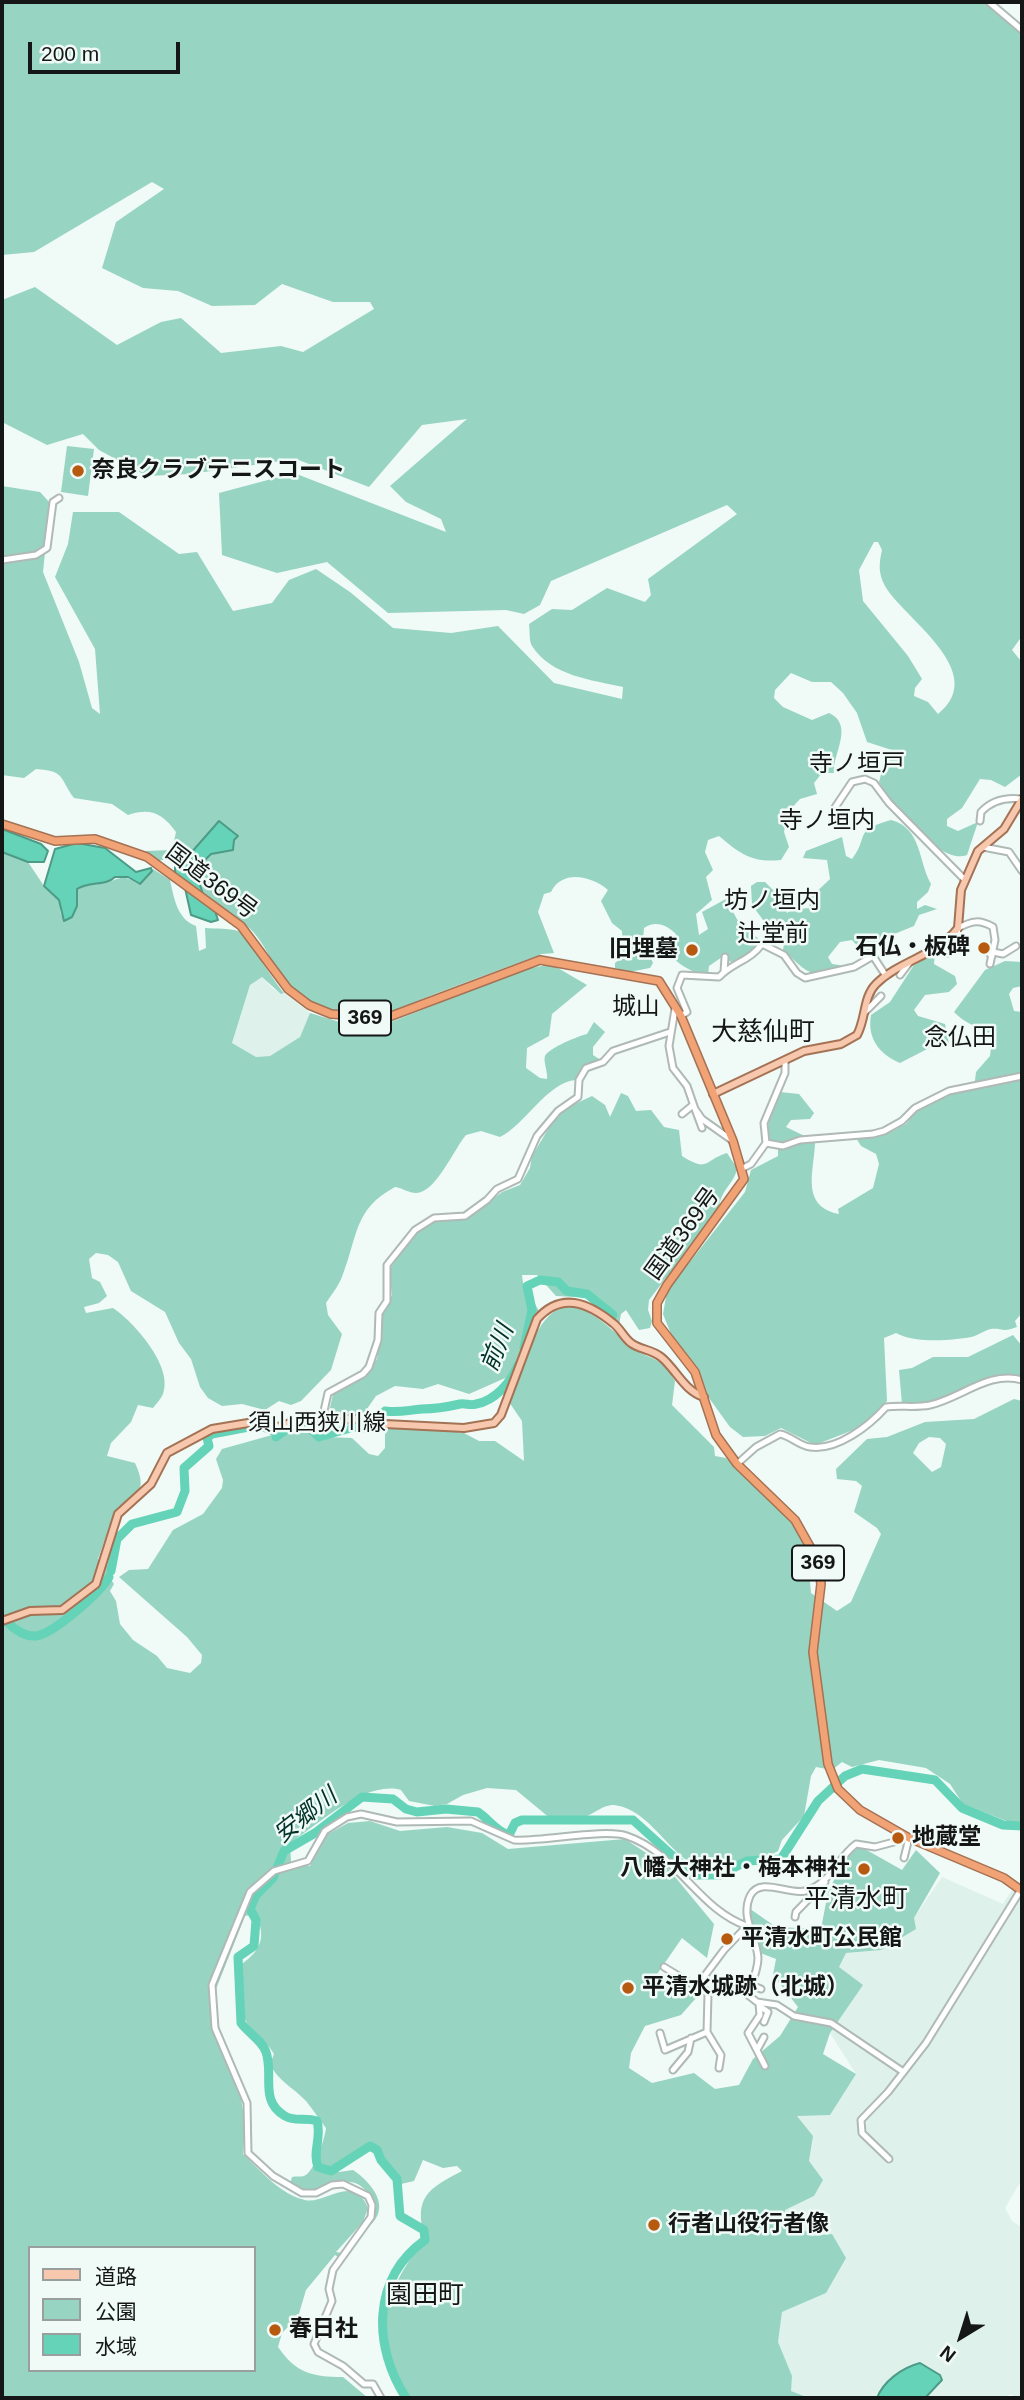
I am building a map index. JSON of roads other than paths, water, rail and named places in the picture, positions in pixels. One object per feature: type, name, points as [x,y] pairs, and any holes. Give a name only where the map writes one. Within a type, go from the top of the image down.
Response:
[{"type":"highway","name":"国道369号","points":[[2,824],[55,841],[95,839],[147,857],[241,926],[288,989],[309,1005],[331,1014],[386,1018],[540,960],[646,976],[659,981],[674,1000],[743,1168],[741,1187],[657,1303],[657,1323],[695,1372],[716,1435],[737,1464],[795,1520],[818,1561],[821,1584],[813,1652],[829,1765],[838,1789],[860,1810],[909,1838],[1004,1878],[1022,1889]]},
{"type":"main road","points":[[712,1094],[804,1051],[850,1041],[861,1027],[871,990],[886,976],[937,948],[958,928],[961,891],[965,880],[983,847],[1004,829],[1022,799]]},
{"type":"main road","name":"須山西狭川線","points":[[2,1621],[30,1611],[62,1610],[96,1584],[118,1514],[150,1485],[173,1448],[212,1429],[254,1422],[278,1427],[296,1421],[327,1419],[364,1419],[385,1424],[464,1428],[494,1423],[501,1415],[537,1319],[548,1307],[566,1302],[584,1305],[614,1324],[629,1343],[663,1358],[676,1376],[704,1398]]},
{"type":"street","points":[[989,2],[1022,30]]},
{"type":"street","points":[[2,560],[36,555],[47,548],[53,502],[59,498]]},
{"type":"street","points":[[834,808],[852,782],[865,779],[874,783],[889,803],[965,880]]},
{"type":"street","points":[[980,821],[981,812],[986,806],[1010,798],[1022,799]]},
{"type":"street","points":[[983,847],[1009,852],[1022,871]]},
{"type":"street","points":[[948,953],[956,943],[958,928],[972,921],[983,921],[993,927],[996,940],[990,964]]},
{"type":"street","points":[[681,1016],[687,1012],[677,988],[682,975],[690,973],[713,978],[724,972],[729,965],[754,956],[762,944],[784,956],[797,973],[805,978],[854,967],[873,956],[886,976]]},
{"type":"street","points":[[982,946],[992,954],[1003,954],[1016,946]]},
{"type":"street","points":[[724,972],[725,957]]},
{"type":"street","points":[[900,975],[911,962]]},
{"type":"street","points":[[865,1012],[881,996]]},
{"type":"street","points":[[674,1000],[676,1012],[669,1046],[673,1068],[687,1086],[702,1128]]},
{"type":"street","points":[[327,1419],[324,1411],[328,1392],[363,1374],[369,1367],[378,1339],[379,1313],[387,1301],[387,1265],[408,1237],[434,1218],[465,1216],[488,1200],[497,1189],[519,1179],[537,1136],[558,1111],[578,1097],[579,1080],[586,1068],[603,1062],[613,1051],[670,1032]]},
{"type":"street","points":[[743,1168],[751,1164],[766,1143],[764,1124],[785,1073],[785,1060]]},
{"type":"street","points":[[766,1143],[783,1146],[808,1139],[873,1134],[902,1121],[915,1108],[949,1091],[1022,1076]]},
{"type":"street","points":[[682,1114],[694,1107]]},
{"type":"street","points":[[694,1107],[702,1119],[733,1141]]},
{"type":"street","points":[[737,1464],[756,1447],[780,1434],[809,1447],[819,1447],[862,1429],[886,1407],[926,1406],[952,1399],[994,1379],[1009,1376],[1022,1380]]},
{"type":"street","points":[[381,2398],[373,2384],[364,2384],[343,2366],[318,2352],[314,2344],[332,2301],[329,2289],[333,2270],[371,2217],[372,2205],[368,2196],[348,2185],[336,2184],[316,2193],[302,2193],[273,2176],[254,2160],[248,2153],[247,2103],[215,2028],[212,1985],[219,1962],[244,1913],[250,1892],[277,1870],[308,1861],[326,1831],[347,1817],[361,1814],[397,1822],[471,1821],[513,1840],[624,1834],[653,1849],[712,1904],[735,1922],[747,1926]]},
{"type":"street","points":[[795,1917],[856,1844],[875,1847],[909,1838],[904,1858]]},
{"type":"street","points":[[764,2022],[768,2012],[748,1994],[758,1959],[757,1943],[747,1926],[750,1897],[756,1888],[768,1886],[787,1892],[806,1890],[827,1880]]},
{"type":"street","points":[[888,2159],[862,2133],[861,2120],[888,2092],[926,2043],[1022,1889]]},
{"type":"street","points":[[664,1967],[695,1986],[747,1926]]},
{"type":"street","points":[[700,1982],[708,1994],[707,2032],[721,2055],[719,2068]]},
{"type":"street","points":[[751,1985],[761,1989]]},
{"type":"street","points":[[759,2005],[777,2005],[805,2020],[831,2023],[902,2071]]},
{"type":"street","points":[[759,2005],[748,2033],[765,2066]]},
{"type":"street","points":[[660,2033],[665,2050],[707,2032]]},
{"type":"street","points":[[757,2050],[764,2037]]},
{"type":"street","points":[[673,2070],[688,2052],[691,2038]]},
{"type":"water","points":[[219,821],[238,836],[234,840],[233,850],[211,854],[199,866],[199,883],[204,896],[175,874],[175,858],[190,854]]},
{"type":"water","points":[[2,829],[41,844],[48,851],[44,862],[28,862],[2,852]]},
{"type":"water","points":[[77,843],[105,848],[136,872],[151,868],[152,871],[140,884],[128,877],[115,877],[107,882],[77,889],[77,906],[72,917],[64,921],[59,900],[44,886],[55,849]]},
{"type":"water","points":[[185,888],[215,911],[218,920],[211,922],[191,915]]},
{"type":"water","points":[[920,2363],[940,2375],[942,2380],[925,2398],[877,2398],[894,2376]]},
{"type":"waterway","name":"前川","points":[[524,1348],[532,1310],[527,1286],[540,1280],[558,1282],[567,1291],[587,1294],[613,1315]]},
{"type":"waterway","name":"前川","points":[[376,1419],[385,1411],[400,1412],[483,1402],[502,1390],[518,1365]]},
{"type":"waterway","name":"前川","points":[[111,1571],[117,1539],[132,1524],[177,1512],[185,1491],[184,1468],[209,1446],[207,1438],[212,1434],[259,1425],[276,1432],[276,1437],[288,1428],[308,1426],[319,1437],[354,1427],[368,1428],[372,1423]]},
{"type":"waterway","name":"前川","points":[[7,1622],[28,1635],[44,1634],[76,1612],[109,1577]]},
{"type":"waterway","name":"安郷川","points":[[406,2398],[387,2357],[383,2314],[395,2274],[407,2256],[425,2240],[424,2230],[400,2216],[397,2179],[381,2160],[377,2150],[370,2146],[331,2171],[318,2167],[317,2121],[289,2118],[277,2110],[270,2095],[266,2052],[241,2023],[238,1957],[254,1946],[256,1920],[250,1909],[256,1895],[273,1878],[284,1851],[315,1833],[362,1797],[393,1799],[406,1809],[417,1812],[446,1809],[478,1812],[496,1828],[509,1835],[515,1823],[522,1820],[633,1820],[694,1875],[720,1875],[747,1861],[781,1859],[818,1801],[845,1776],[862,1769],[935,1780],[962,1808],[1003,1825],[1022,1826]]},
{"type":"place","name":"奈良クラブテニスコート","points":[[78,471]]},
{"type":"place","name":"石仏・板碑","points":[[984,948]]},
{"type":"place","name":"旧埋墓","points":[[692,950]]},
{"type":"place","name":"地蔵堂","points":[[898,1838]]},
{"type":"place","name":"八幡大神社・梅本神社","points":[[864,1869]]},
{"type":"place","name":"平清水町公民館","points":[[727,1939]]},
{"type":"place","name":"平清水城跡（北城）","points":[[628,1988]]},
{"type":"place","name":"行者山役行者像","points":[[654,2225]]},
{"type":"place","name":"春日社","points":[[275,2330]]},
{"type":"district","name":"寺ノ垣戸","points":[[857,764]]},
{"type":"district","name":"寺ノ垣内","points":[[827,821]]},
{"type":"district","name":"坊ノ垣内","points":[[772,901]]},
{"type":"district","name":"辻堂前","points":[[773,934]]},
{"type":"district","name":"城山","points":[[636,1007]]},
{"type":"district","name":"大慈仙町","points":[[763,1033]]},
{"type":"district","name":"念仏田","points":[[960,1038]]},
{"type":"district","name":"平清水町","points":[[856,1900]]},
{"type":"district","name":"園田町","points":[[425,2296]]}]
